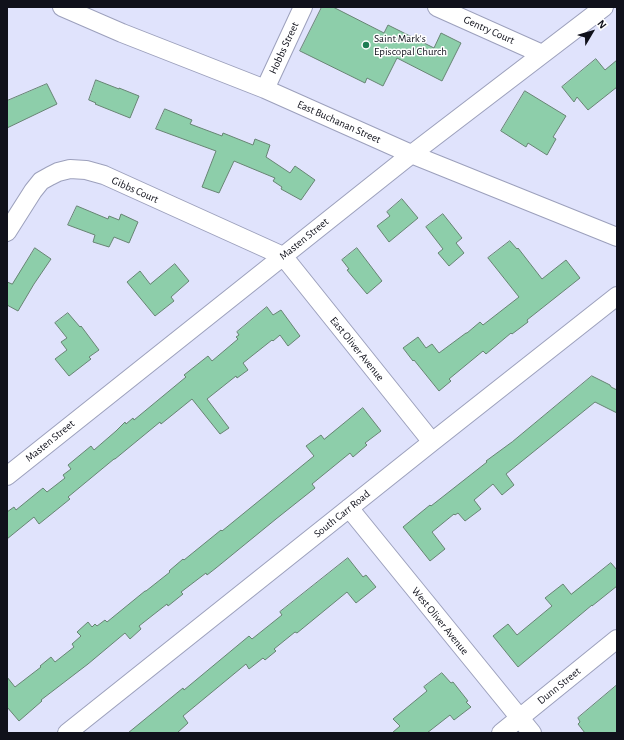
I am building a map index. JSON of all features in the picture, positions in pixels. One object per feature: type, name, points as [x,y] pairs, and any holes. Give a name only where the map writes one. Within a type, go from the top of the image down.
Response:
[{"type":"street","name":"East Buchanan Street","points":[[62,7],[265,89],[411,154],[617,237]]},
{"type":"street","name":"Hobbs Street","points":[[265,89],[303,7]]},
{"type":"street","name":"Gentry Court","points":[[437,7],[542,54]]},
{"type":"street","name":"Masten Street","points":[[7,476],[411,154],[604,7]]},
{"type":"street","name":"Gibbs Court","points":[[7,232],[41,181],[58,172],[70,169],[86,170],[104,175],[283,256]]},
{"type":"street","name":"East Oliver Avenue","points":[[283,256],[432,442]]},
{"type":"street","name":"South Carr Road","points":[[67,733],[617,296]]},
{"type":"street","name":"West Oliver Avenue","points":[[349,508],[532,733]]},
{"type":"street","name":"Dunn Street","points":[[501,733],[617,639]]},
{"type":"building","name":"Saint Mark's Episcopal Church","points":[[322,7],[333,7],[384,33],[388,25],[434,48],[441,33],[461,43],[442,81],[397,58],[383,86],[367,78],[365,83],[300,51]]},
{"type":"building","points":[[596,59],[605,70],[617,60],[617,87],[588,110],[577,97],[574,102],[562,87]]},
{"type":"building","points":[[96,80],[139,96],[130,118],[95,104],[96,103],[89,100]]},
{"type":"building","points":[[47,84],[57,104],[7,128],[7,101]]},
{"type":"building","points":[[525,91],[566,116],[553,137],[556,139],[547,155],[528,143],[526,147],[501,131]]},
{"type":"building","points":[[165,109],[192,120],[190,124],[222,136],[223,133],[253,145],[255,139],[270,145],[266,157],[290,173],[295,166],[315,180],[301,200],[281,189],[282,187],[273,181],[275,178],[234,161],[219,193],[202,187],[216,151],[156,129]]},
{"type":"building","points":[[402,199],[418,218],[389,242],[377,226],[390,216],[387,212]]},
{"type":"building","points":[[77,206],[108,219],[109,216],[119,220],[121,214],[138,222],[129,243],[114,237],[109,247],[93,242],[95,235],[68,225]]},
{"type":"building","points":[[443,214],[462,238],[456,243],[464,253],[449,266],[438,253],[443,249],[426,227]]},
{"type":"building","points":[[510,241],[517,249],[518,248],[542,279],[566,260],[580,278],[527,320],[528,322],[512,334],[511,333],[486,354],[483,351],[449,379],[451,381],[439,391],[403,348],[418,337],[426,348],[432,344],[439,353],[480,322],[483,325],[519,297],[488,258]]},
{"type":"building","points":[[35,248],[51,259],[18,311],[7,305],[7,282],[12,284]]},
{"type":"building","points":[[357,248],[382,281],[367,294],[347,270],[349,269],[342,260]]},
{"type":"building","points":[[175,264],[189,281],[171,297],[174,301],[155,316],[127,282],[140,271],[150,284]]},
{"type":"building","points":[[267,307],[273,315],[281,310],[300,336],[288,346],[280,335],[273,341],[272,340],[243,363],[248,370],[237,378],[236,376],[207,399],[229,428],[220,434],[192,399],[161,424],[160,422],[114,459],[68,497],[70,499],[39,524],[34,517],[7,539],[7,512],[14,507],[16,510],[43,488],[47,492],[65,478],[63,475],[71,469],[68,465],[91,446],[94,450],[125,422],[126,424],[133,418],[134,420],[186,377],[184,375],[208,356],[212,361],[238,339],[236,337],[239,335],[237,332]]},
{"type":"building","points":[[68,313],[80,327],[81,326],[99,350],[89,357],[91,359],[69,376],[55,359],[67,350],[61,342],[67,338],[55,323]]},
{"type":"building","points":[[592,376],[617,390],[617,413],[595,402],[506,474],[514,485],[502,495],[493,484],[474,500],[481,509],[465,521],[458,513],[455,515],[454,514],[432,532],[445,549],[430,561],[403,527],[487,462],[486,461],[512,442]]},
{"type":"building","points":[[363,408],[381,431],[365,443],[367,445],[353,457],[350,453],[312,484],[315,488],[207,575],[206,573],[181,592],[183,594],[168,606],[167,604],[139,626],[141,629],[130,639],[125,633],[41,700],[42,701],[19,721],[7,707],[7,677],[15,687],[41,667],[40,666],[51,657],[55,662],[74,647],[72,644],[81,636],[77,632],[88,622],[92,627],[95,624],[97,626],[105,620],[107,622],[170,572],[169,571],[183,559],[184,560],[221,530],[222,531],[314,456],[306,446],[321,435],[324,439]]},
{"type":"building","points":[[348,558],[363,577],[366,575],[376,587],[356,603],[347,592],[297,633],[295,632],[274,649],[276,651],[265,660],[263,658],[249,669],[246,664],[183,716],[188,723],[177,733],[128,733],[183,688],[184,690],[249,636],[252,639],[282,615],[280,612]]},
{"type":"building","points":[[611,563],[617,570],[617,586],[518,667],[493,636],[508,624],[517,635],[552,606],[545,598],[563,584],[571,594]]},
{"type":"building","points":[[442,673],[451,683],[453,682],[471,707],[454,720],[450,715],[427,733],[392,733],[400,726],[393,719],[427,691],[424,687]]},
{"type":"building","points":[[617,685],[617,733],[585,733],[578,724],[580,722],[578,718]]},
{"type":"place","name":"Saint Mark's Episcopal Church","points":[[366,45]]}]
